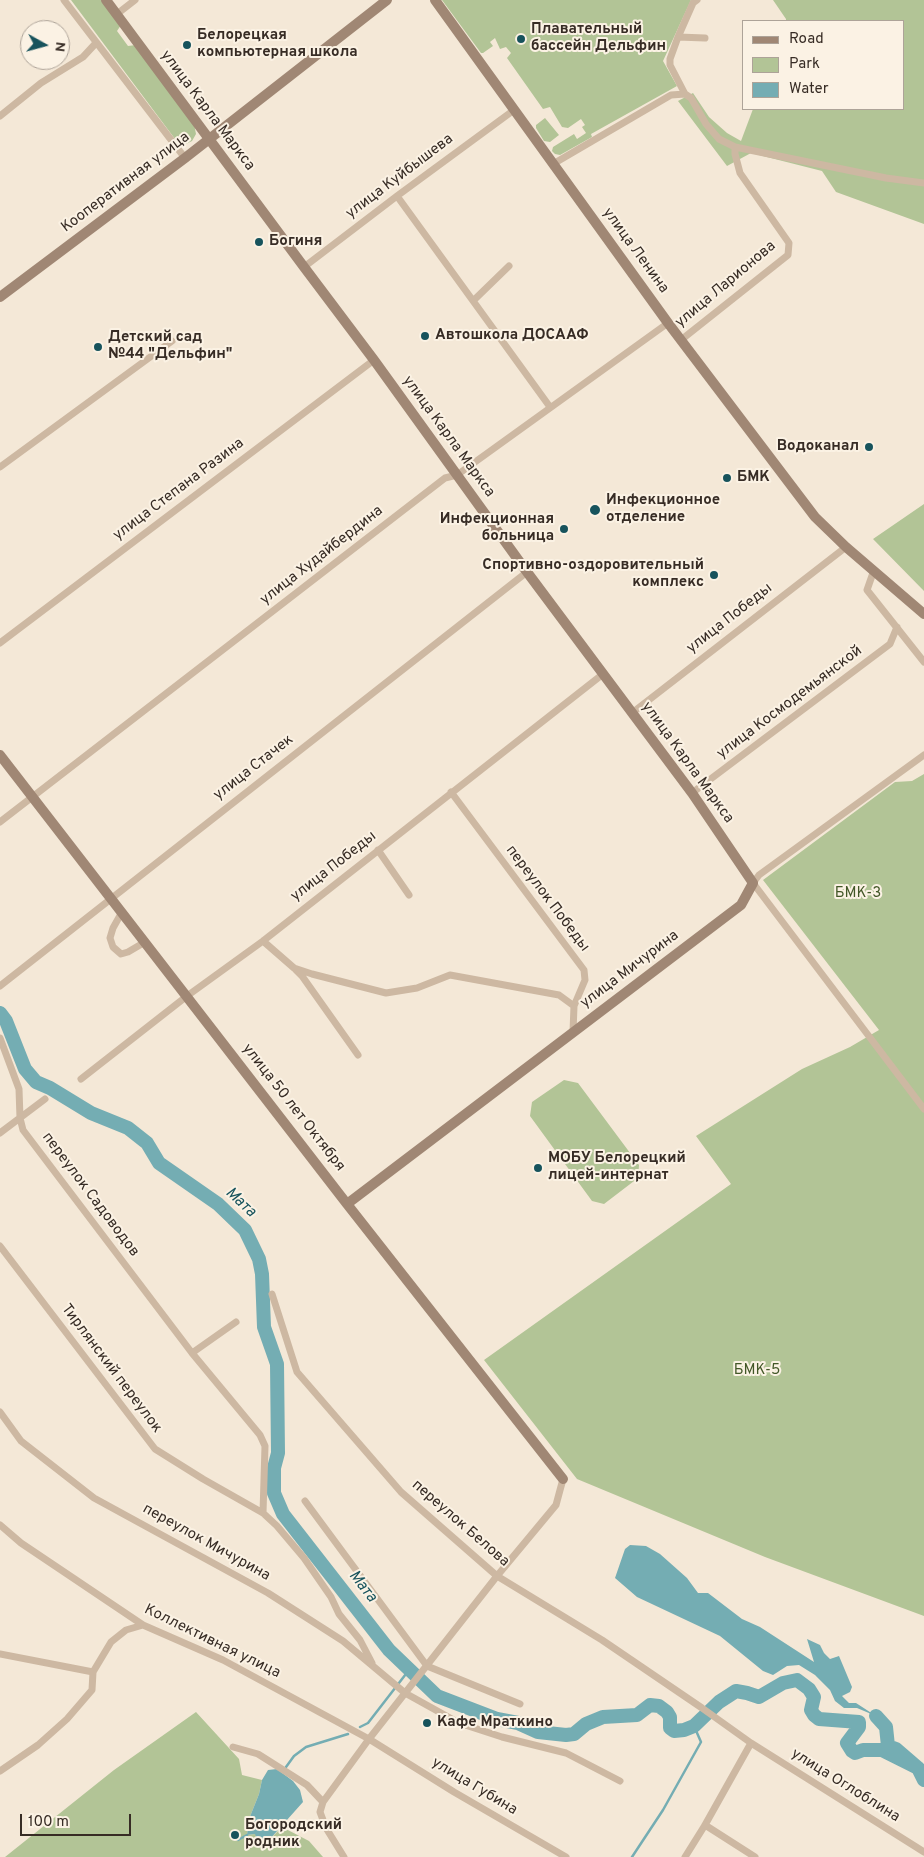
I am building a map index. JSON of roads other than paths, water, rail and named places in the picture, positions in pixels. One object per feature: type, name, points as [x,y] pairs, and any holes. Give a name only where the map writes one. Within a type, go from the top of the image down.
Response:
[{"type":"street","points":[[64,0],[185,158]]},
{"type":"street","name":"улица Карла Маркса","points":[[106,0],[374,360],[527,572],[692,793],[753,883],[924,1109]]},
{"type":"street","points":[[117,14],[135,0]]},
{"type":"street","name":"Кооперативная улица","points":[[0,297],[210,139],[387,0]]},
{"type":"street","name":"улица Ленина","points":[[435,0],[668,323],[815,517],[846,547],[924,614]]},
{"type":"street","points":[[697,0],[693,3],[678,37],[670,59],[670,65],[685,94],[691,98],[712,132],[720,139],[735,147],[886,178],[924,183]]},
{"type":"street","points":[[678,37],[705,38]]},
{"type":"street","points":[[0,116],[41,83],[84,57],[96,43]]},
{"type":"street","points":[[553,164],[671,95],[685,94]]},
{"type":"street","name":"улица Куйбышева","points":[[304,267],[514,110]]},
{"type":"street","name":"улица Ларионова","points":[[681,340],[788,255],[789,242],[740,173],[735,147]]},
{"type":"street","points":[[397,196],[550,407]]},
{"type":"street","points":[[474,300],[509,266]]},
{"type":"street","name":"улица Худайбердина","points":[[0,822],[444,479],[457,475],[668,323]]},
{"type":"street","points":[[0,466],[172,340]]},
{"type":"street","name":"улица Степана Разина","points":[[0,643],[374,360]]},
{"type":"street","name":"улица Победы","points":[[632,714],[846,547]]},
{"type":"street","points":[[874,570],[867,590],[924,662]]},
{"type":"street","name":"улица Стачек","points":[[0,986],[527,572]]},
{"type":"street","name":"улица Космодемьянской","points":[[692,793],[890,644],[897,628]]},
{"type":"street","name":"улица Победы","points":[[81,1079],[603,674]]},
{"type":"street","name":"улица 50 лет Октября","points":[[0,755],[348,1204],[564,1478]]},
{"type":"street","name":"улица Мичурина","points":[[348,1204],[741,905],[759,876],[924,755]]},
{"type":"street","name":"переулок Победы","points":[[451,792],[584,970],[585,980],[574,1006],[573,1032]]},
{"type":"street","points":[[378,850],[409,895]]},
{"type":"street","points":[[122,912],[110,938],[113,947],[121,954],[145,942]]},
{"type":"street","points":[[262,940],[302,976],[358,1056]]},
{"type":"street","points":[[294,968],[386,993],[418,988],[450,975],[559,995],[574,1006]]},
{"type":"street","name":"переулок Садоводов","points":[[0,1038],[19,1089],[20,1118],[23,1130],[192,1353],[260,1435],[265,1452],[263,1513]]},
{"type":"street","points":[[0,1133],[45,1100]]},
{"type":"street","name":"Тирлянский переулок","points":[[0,1246],[155,1449],[263,1513],[277,1526],[304,1558],[331,1597],[339,1614],[360,1640],[373,1666]]},
{"type":"street","name":"переулок Белова","points":[[272,1294],[297,1372],[401,1492],[496,1576],[602,1640],[702,1708]]},
{"type":"street","points":[[192,1353],[236,1322]]},
{"type":"street","name":"переулок Мичурина","points":[[0,1412],[21,1442],[94,1498],[268,1593],[343,1641],[403,1691]]},
{"type":"street","points":[[344,1857],[323,1820],[320,1812],[323,1802],[403,1691],[427,1666],[496,1576],[556,1506],[564,1478]]},
{"type":"street","points":[[305,1501],[427,1666],[520,1704]]},
{"type":"street","name":"Коллективная улица","points":[[0,1525],[21,1543],[144,1625],[223,1660],[369,1738]]},
{"type":"street","points":[[0,1771],[38,1746],[67,1719],[92,1690],[93,1672],[111,1642],[126,1630],[144,1625]]},
{"type":"street","points":[[0,1654],[93,1672]]},
{"type":"street","points":[[403,1691],[459,1722],[502,1738],[566,1753],[620,1780]]},
{"type":"street","name":"улица Оглоблина","points":[[702,1708],[750,1743],[924,1852]]},
{"type":"street","name":"улица Губина","points":[[369,1738],[454,1792],[566,1857]]},
{"type":"street","points":[[685,1857],[705,1825],[750,1743]]},
{"type":"street","points":[[233,1747],[258,1754],[307,1785],[323,1802]]},
{"type":"street","points":[[705,1825],[755,1857]]},
{"type":"water","points":[[630,1545],[646,1546],[660,1554],[687,1578],[698,1593],[708,1593],[742,1619],[760,1627],[814,1662],[807,1639],[820,1645],[830,1659],[839,1656],[852,1687],[850,1692],[842,1696],[849,1703],[856,1703],[876,1716],[857,1708],[844,1708],[835,1701],[830,1690],[815,1675],[799,1665],[787,1666],[773,1675],[763,1671],[720,1636],[637,1597],[615,1578],[625,1549]]},
{"type":"water","points":[[277,1769],[293,1781],[300,1790],[303,1802],[270,1839],[262,1843],[255,1834],[247,1835],[249,1819],[259,1794],[262,1780],[268,1770]]},
{"type":"waterway","name":"Мата","points":[[0,1013],[6,1021],[25,1069],[36,1082],[50,1088],[91,1113],[128,1128],[147,1143],[159,1163],[218,1204],[245,1230],[259,1259],[262,1274],[264,1327],[277,1364],[278,1453],[274,1468],[274,1493],[283,1514],[389,1650],[437,1696],[497,1719],[518,1723],[538,1732],[566,1735],[574,1734],[586,1724],[603,1717],[637,1715],[650,1705],[659,1706],[667,1712],[670,1717],[670,1728],[674,1731],[694,1726],[719,1702],[736,1691],[759,1697],[783,1683],[797,1680],[809,1689],[814,1697],[811,1710],[819,1719],[859,1722],[859,1727],[847,1743],[852,1751],[855,1753],[863,1750],[882,1750],[918,1768]]},
{"type":"waterway","points":[[360,1727],[368,1723],[409,1670]]},
{"type":"waterway","points":[[876,1716],[886,1727],[888,1746],[896,1749],[918,1768],[924,1780]]},
{"type":"waterway","points":[[632,1857],[663,1810],[701,1742],[694,1726]]},
{"type":"waterway","points":[[286,1767],[294,1756],[306,1747],[348,1734]]},
{"type":"waterway","points":[[238,1840],[247,1835]]},
{"type":"place","name":"Плавательный бассейн Дельфин","points":[[521,39]]},
{"type":"place","name":"Белорецкая компьютерная школа","points":[[187,45]]},
{"type":"place","name":"Богиня","points":[[259,242]]},
{"type":"place","name":"Автошкола ДОСААФ","points":[[425,336]]},
{"type":"place","name":"Детский сад №44 \"Дельфин\"","points":[[98,347]]},
{"type":"place","name":"Водоканал","points":[[869,447]]},
{"type":"place","name":"БМК","points":[[727,478]]},
{"type":"place","name":"Инфекционное отделение","points":[[595,510]]},
{"type":"place","name":"Инфекционная больница","points":[[564,529]]},
{"type":"place","name":"Спортивно-оздоровительный комплекс","points":[[714,575]]},
{"type":"place","name":"МОБУ Белорецкий лицей-интернат","points":[[538,1168]]},
{"type":"place","name":"Кафе Мраткино","points":[[427,1723]]},
{"type":"place","name":"Богородский родник","points":[[235,1835]]},
{"type":"park label","name":"БМК-3","points":[[858,894]]},
{"type":"park label","name":"БМК-5","points":[[757,1371]]}]
